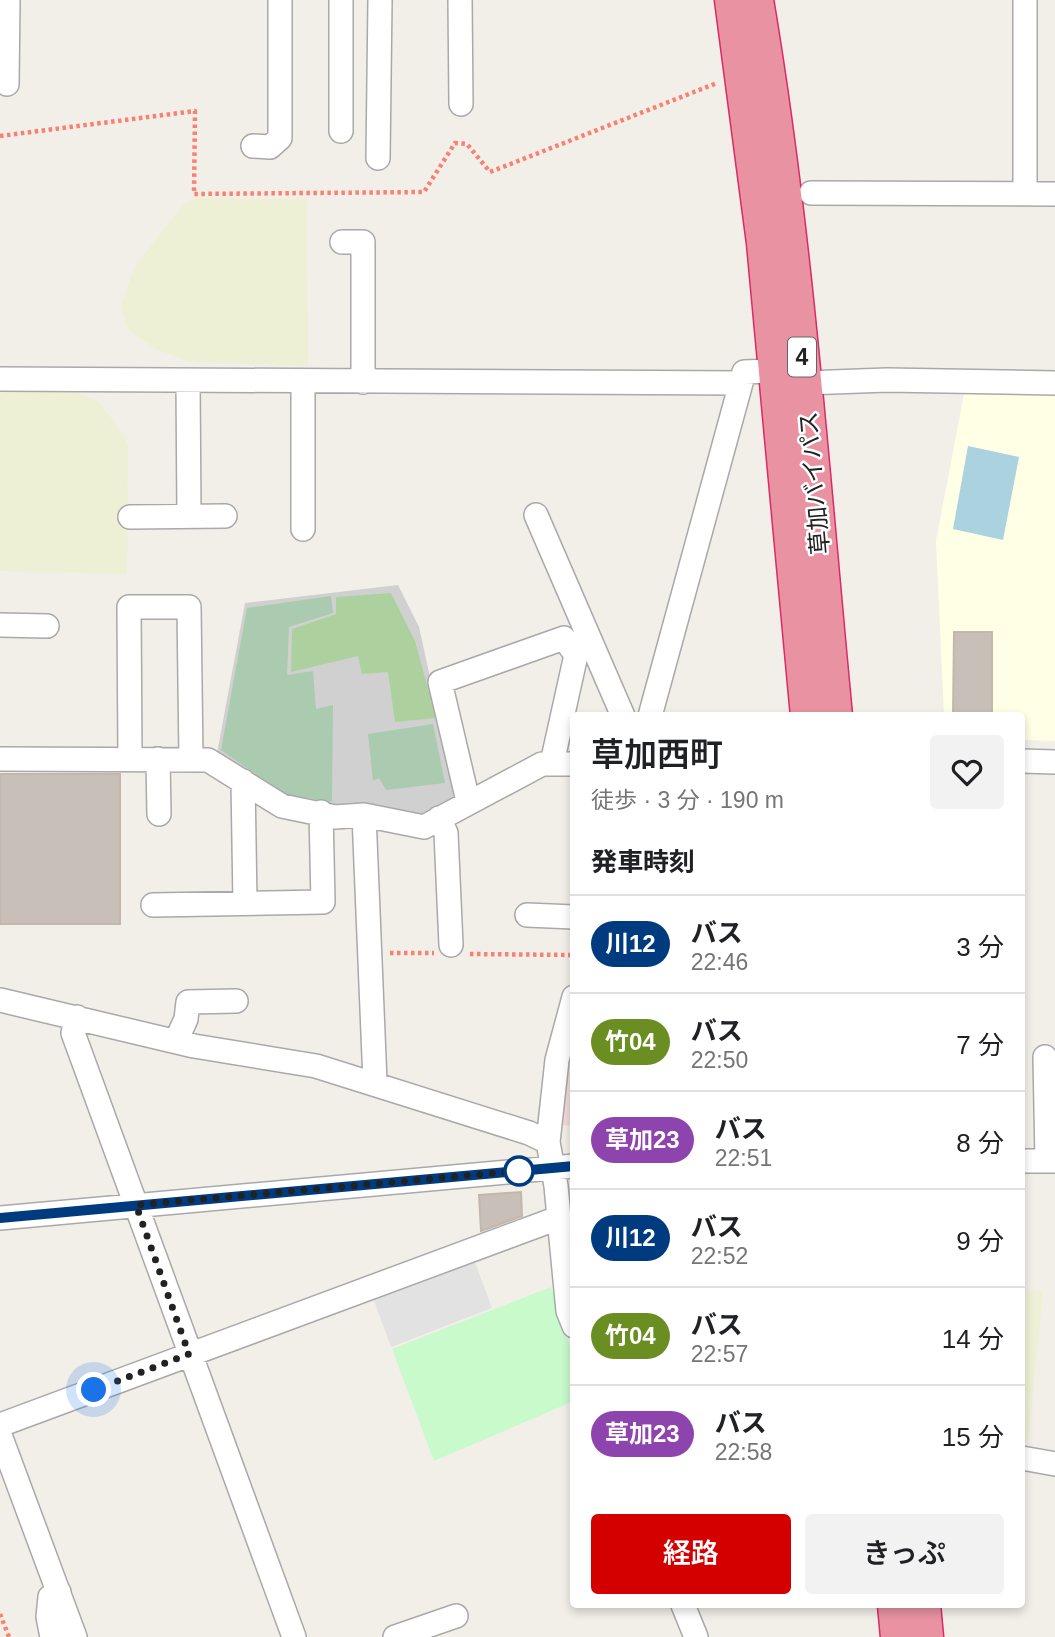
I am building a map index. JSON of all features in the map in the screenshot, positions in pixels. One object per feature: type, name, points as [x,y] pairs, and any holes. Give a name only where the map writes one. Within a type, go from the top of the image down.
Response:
[{"type":"highway","name":"草加バイパス","points":[[731,0],[763,243],[807,712]]},
{"type":"highway","name":"草加バイパス","points":[[757,0],[775,104],[805,383],[836,712]]},
{"type":"highway","points":[[894,1608],[897,1637]]},
{"type":"highway","points":[[924,1608],[927,1637]]},
{"type":"street","points":[[7,84],[8,0]]},
{"type":"street","points":[[253,146],[270,147],[280,138],[280,0]]},
{"type":"street","points":[[341,0],[341,131]]},
{"type":"street","points":[[378,158],[388,128],[380,0]]},
{"type":"street","points":[[460,0],[461,104]]},
{"type":"street","points":[[1025,0],[1025,194]]},
{"type":"street","points":[[811,193],[1055,194]]},
{"type":"street","points":[[342,242],[363,242],[363,382]]},
{"type":"street","points":[[651,712],[744,372],[774,371]]},
{"type":"street","points":[[0,379],[741,383]]},
{"type":"street","points":[[805,383],[887,380],[1055,383]]},
{"type":"street","points":[[188,381],[189,516]]},
{"type":"street","points":[[303,382],[303,529]]},
{"type":"street","points":[[537,515],[622,712]]},
{"type":"street","points":[[130,517],[225,516]]},
{"type":"street","points":[[130,760],[129,607],[190,607],[191,759]]},
{"type":"street","points":[[0,625],[47,626]]},
{"type":"street","points":[[0,759],[208,760],[282,806],[335,817],[364,815],[424,827],[468,801],[542,764],[563,763],[576,656],[564,638],[440,682],[468,801]]},
{"type":"street","points":[[159,759],[159,814]]},
{"type":"street","points":[[1025,761],[1055,762]]},
{"type":"street","points":[[243,782],[245,903]]},
{"type":"street","points":[[153,905],[323,902],[321,812]]},
{"type":"street","points":[[364,815],[375,1082]]},
{"type":"street","points":[[439,818],[446,833],[452,945]]},
{"type":"street","points":[[527,915],[570,917]]},
{"type":"street","points":[[0,1000],[176,1041],[316,1066],[375,1082],[529,1133],[548,1142],[563,1167],[558,1218],[570,1316]]},
{"type":"street","points":[[176,1041],[187,1019],[188,1002],[236,1001]]},
{"type":"street","points":[[548,1142],[557,1060],[570,1012]]},
{"type":"street","points":[[77,1017],[73,1032],[294,1637]]},
{"type":"street","points":[[1025,1161],[1051,1161],[1045,1057]]},
{"type":"street","points":[[0,1218],[563,1167]]},
{"type":"street","points":[[0,1425],[558,1218]]},
{"type":"street","points":[[0,1435],[75,1637]]},
{"type":"street","points":[[1025,1459],[1055,1464]]},
{"type":"street","points":[[52,1637],[48,1617],[50,1598],[59,1592]]},
{"type":"street","points":[[684,1608],[696,1637]]},
{"type":"street","points":[[395,1637],[456,1616]]},
{"type":"path","points":[[0,1614],[9,1637]]},
{"type":"shaded area","points":[[196,198],[307,199],[308,366],[190,362],[155,349],[127,328],[121,305],[134,268],[184,203]]},
{"type":"shaded area","points":[[0,389],[68,390],[97,400],[120,429],[128,444],[127,574],[0,571]]},
{"type":"shaded area","points":[[964,394],[1055,395],[1055,741],[1025,740],[1025,712],[944,712],[936,541]]},
{"type":"shaded area","points":[[398,585],[419,627],[453,782],[453,800],[419,819],[282,797],[217,753],[245,603]]},
{"type":"shaded area","points":[[331,596],[333,613],[289,627],[287,675],[313,671],[316,709],[333,705],[332,802],[284,794],[221,750],[247,608]]},
{"type":"shaded area","points":[[433,724],[445,783],[386,790],[379,778],[373,781],[368,734]]},
{"type":"shaded area","points":[[570,1061],[570,1126],[560,1125]]},
{"type":"shaded area","points":[[473,1257],[492,1308],[391,1347],[372,1295]]},
{"type":"shaded area","points":[[1025,1289],[1043,1292],[1028,1441],[1025,1440]]},
{"type":"green space","points":[[391,593],[415,641],[436,718],[395,722],[388,672],[362,674],[358,656],[291,672],[292,629],[336,614],[336,597]]},
{"type":"green space","points":[[551,1287],[570,1347],[570,1403],[434,1461],[392,1349]]},
{"type":"water","points":[[968,446],[1019,457],[1003,540],[953,529]]},
{"type":"building","points":[[954,632],[992,632],[992,712],[953,712]]},
{"type":"building","points":[[0,774],[120,774],[120,924],[0,924]]},
{"type":"building","points":[[521,1192],[522,1216],[481,1231],[479,1195]]},
{"type":"bus line","name":"川12","points":[[0,1218],[570,1166]]},
{"type":"route","points":[[94,1390],[189,1354],[136,1205],[519,1171]]}]
